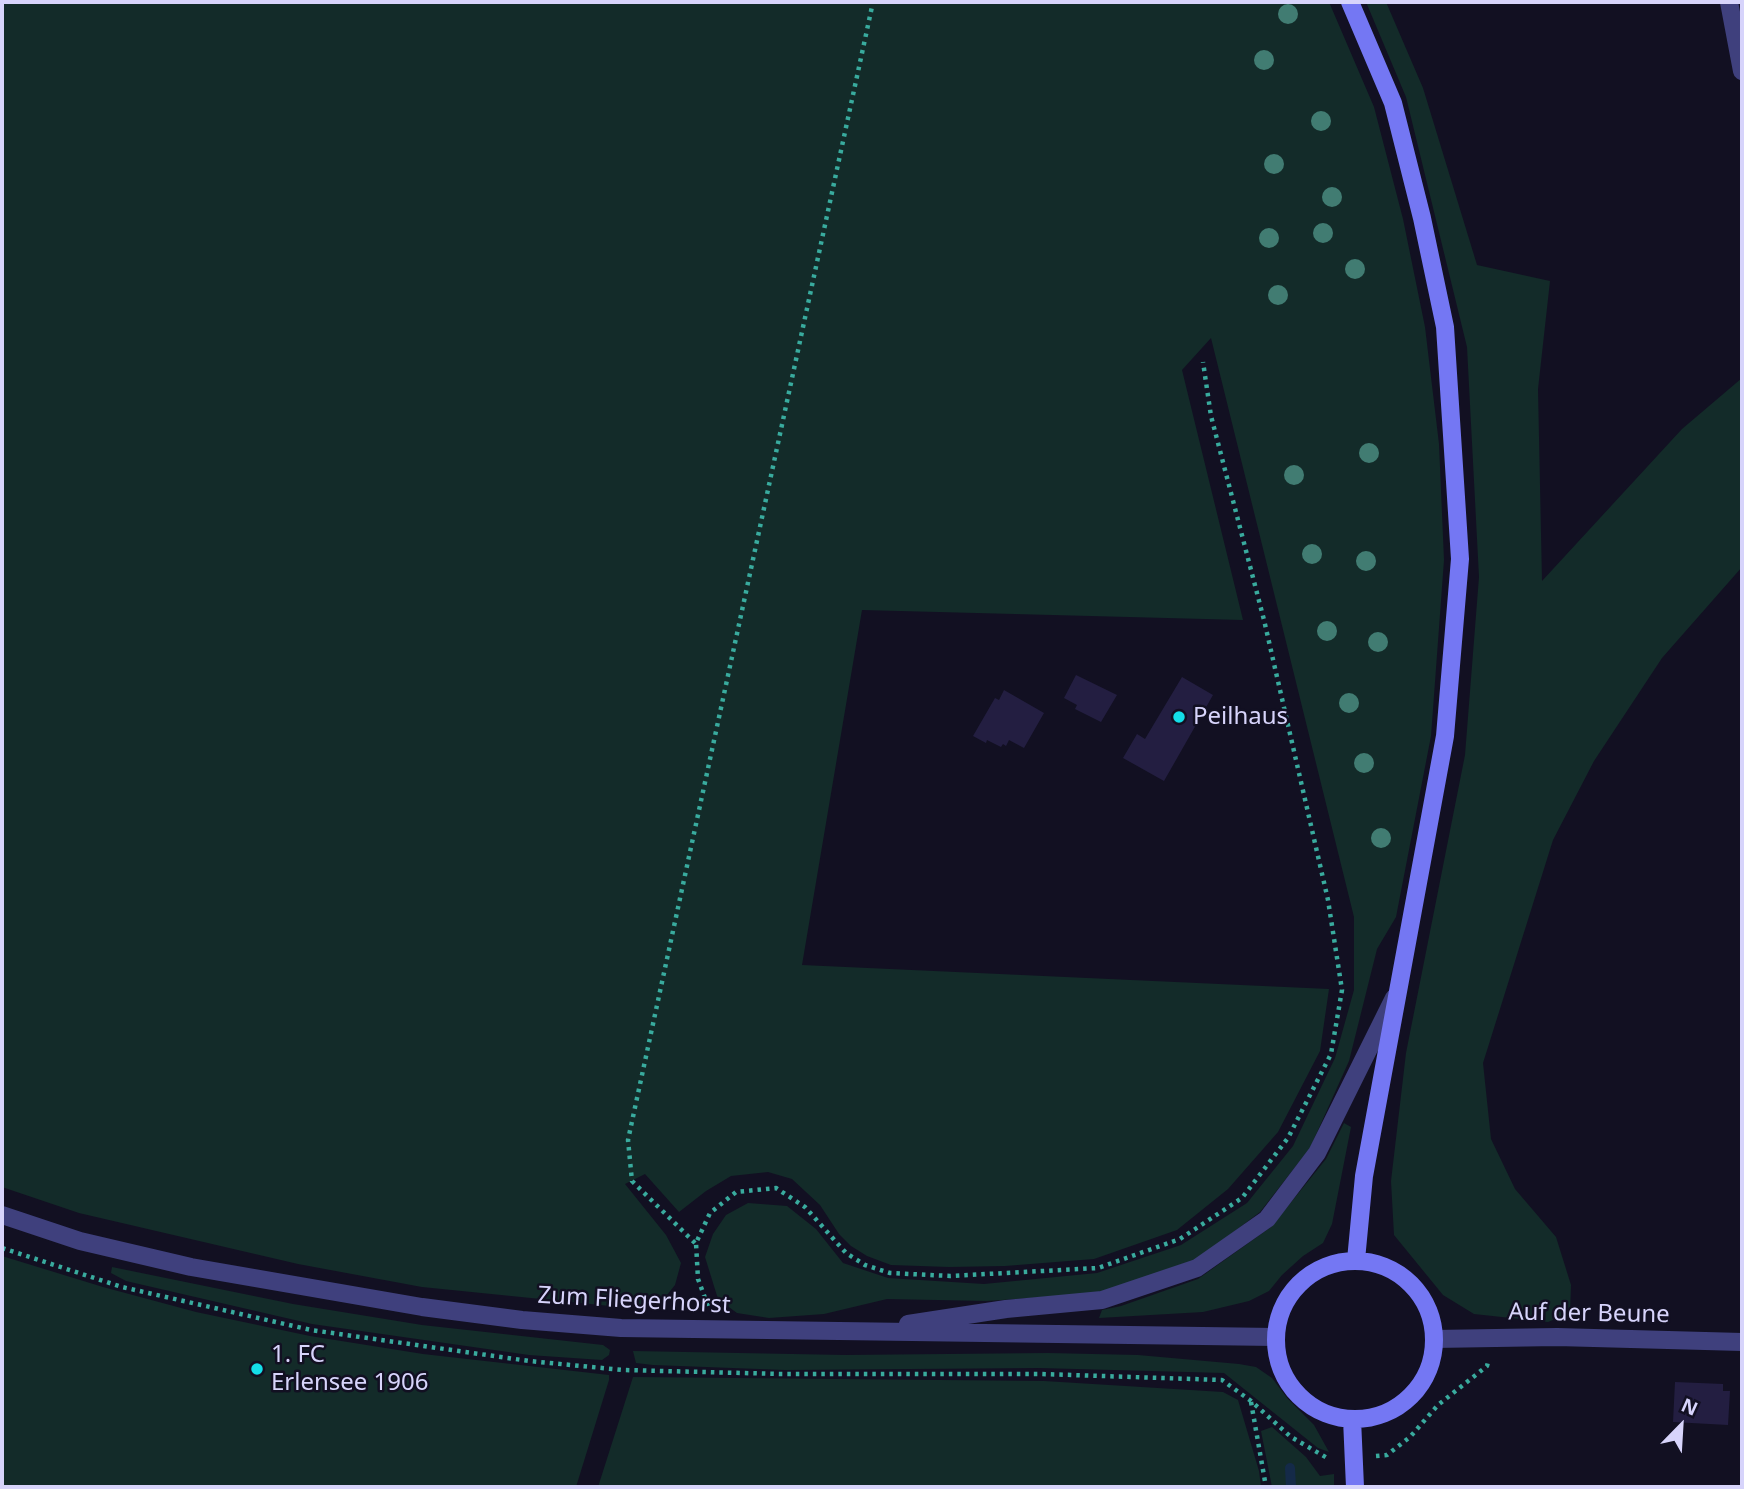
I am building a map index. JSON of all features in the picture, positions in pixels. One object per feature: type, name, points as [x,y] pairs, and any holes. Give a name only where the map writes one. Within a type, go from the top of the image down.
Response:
[{"type":"main road","points":[[1350,2],[1392,103],[1422,218],[1445,327],[1460,559],[1446,736],[1364,1176],[1356,1260]]},
{"type":"main road","points":[[1356,1260],[1380,1264],[1402,1276],[1419,1293],[1430,1315],[1434,1339],[1431,1364],[1419,1387],[1401,1405],[1378,1416],[1352,1419],[1328,1414],[1306,1402],[1289,1385],[1279,1362],[1275,1338],[1280,1313],[1292,1292],[1309,1275],[1331,1264],[1356,1260]]},
{"type":"main road","points":[[1352,1419],[1355,1487]]},
{"type":"street","points":[[1730,2],[1742,71]]},
{"type":"street","points":[[849,1333],[1006,1309],[1102,1300],[1197,1268],[1267,1219],[1317,1153],[1400,986]]},
{"type":"street","name":"Zum Fliegerhorst","points":[[2,1215],[80,1241],[191,1267],[422,1307],[522,1320],[621,1328],[1275,1338]]},
{"type":"street","name":"Auf der Beune","points":[[1434,1339],[1581,1337],[1742,1342]]},
{"type":"path","points":[[695,1243],[632,1181],[628,1140],[873,2]]},
{"type":"path","points":[[717,1330],[698,1279],[695,1243],[710,1213],[736,1192],[776,1188],[805,1207],[846,1254],[865,1265],[890,1273],[950,1276],[1098,1268],[1180,1239],[1242,1198],[1287,1138],[1331,1054],[1342,990],[1328,900],[1264,620],[1211,416],[1203,362]]},
{"type":"path","points":[[1222,1380],[1251,1401],[1291,1437],[1326,1459],[1387,1455],[1410,1437],[1438,1405],[1487,1366],[1491,1338]]},
{"type":"path","points":[[1251,1401],[1266,1487]]},
{"type":"green space","points":[[2,2],[1329,2],[1374,107],[1403,219],[1425,327],[1439,444],[1444,560],[1431,736],[1396,917],[1377,949],[1349,1061],[1310,1148],[1260,1212],[1194,1262],[1104,1293],[987,1301],[887,1299],[824,1314],[769,1318],[737,1313],[718,1299],[705,1257],[713,1234],[726,1215],[748,1203],[787,1206],[816,1229],[843,1263],[888,1278],[984,1284],[1097,1273],[1181,1245],[1247,1203],[1293,1146],[1335,1058],[1354,990],[1354,917],[1211,338],[1182,370],[1243,620],[862,610],[802,965],[1329,989],[1320,1051],[1278,1132],[1228,1189],[1177,1230],[1094,1259],[1005,1266],[891,1265],[867,1256],[851,1246],[839,1234],[820,1205],[792,1179],[768,1172],[731,1176],[679,1212],[645,1174],[625,1184],[666,1235],[681,1263],[675,1285],[663,1300],[620,1307],[422,1287],[298,1264],[79,1213],[2,1187]]},
{"type":"green space","points":[[1366,2],[1386,2],[1423,88],[1477,265],[1550,281],[1538,389],[1542,581],[1682,429],[1742,378],[1742,567],[1662,658],[1594,761],[1553,840],[1483,1063],[1491,1139],[1515,1189],[1556,1237],[1571,1285],[1570,1313],[1548,1322],[1474,1314],[1443,1295],[1394,1235],[1391,1181],[1406,1053],[1465,755],[1479,577],[1467,347],[1406,97]]},
{"type":"green space","points":[[1344,1123],[1351,1127],[1332,1224],[1323,1243],[1303,1256],[1269,1291],[1249,1301],[1203,1312],[1099,1318],[1102,1310],[1198,1279],[1271,1227],[1326,1159]]},
{"type":"green space","name":"1. FC Erlensee 1906","points":[[2,1256],[196,1312],[310,1336],[423,1354],[609,1375],[609,1380],[576,1487],[2,1487]]},
{"type":"green space","points":[[112,1267],[293,1304],[422,1325],[603,1345],[610,1350],[609,1355],[602,1360],[529,1355],[312,1324],[126,1281],[111,1273]]},
{"type":"green space","points":[[633,1351],[845,1355],[1048,1353],[1138,1355],[1239,1364],[1256,1367],[1272,1378],[1314,1425],[1329,1452],[1318,1448],[1224,1373],[1039,1368],[785,1370],[636,1363]]},
{"type":"green space","points":[[633,1377],[1044,1381],[1223,1392],[1238,1400],[1259,1471],[1261,1487],[598,1487]]},
{"type":"green space","points":[[1272,1427],[1306,1457],[1320,1476],[1334,1474],[1334,1487],[1272,1487],[1261,1431]]},
{"type":"building","points":[[1076,675],[1117,695],[1101,722],[1075,709],[1077,705],[1064,698]]},
{"type":"building","name":"Peilhaus","points":[[1182,677],[1213,695],[1164,781],[1123,758],[1137,734],[1145,739]]},
{"type":"building","points":[[1004,690],[1044,713],[1024,748],[1009,740],[1006,746],[1003,744],[1001,747],[973,736],[995,698],[999,700]]},
{"type":"building","points":[[1675,1382],[1723,1384],[1723,1391],[1730,1391],[1728,1425],[1673,1422]]},
{"type":"waterway","points":[[1290,1468],[1291,1487]]},
{"type":"place","name":"Peilhaus","points":[[1179,717]]},
{"type":"place","name":"1. FC Erlensee 1906","points":[[257,1369]]}]
